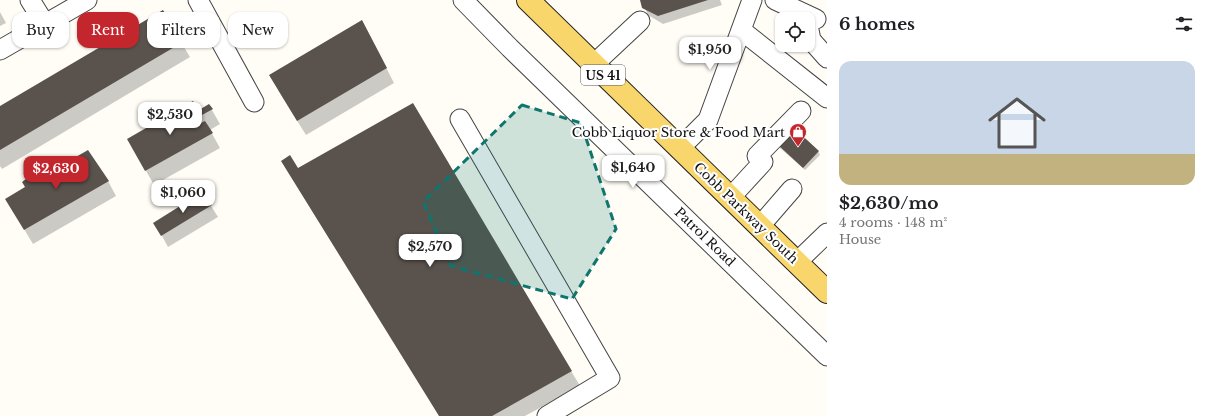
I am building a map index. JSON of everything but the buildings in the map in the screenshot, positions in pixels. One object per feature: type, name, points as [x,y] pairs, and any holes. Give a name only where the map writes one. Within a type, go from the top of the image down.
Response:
[{"type":"main road","name":"Cobb Parkway South","points":[[528,0],[827,292]]},
{"type":"street","points":[[30,0],[37,12]]},
{"type":"street","points":[[66,12],[87,0]]},
{"type":"street","points":[[198,0],[254,102]]},
{"type":"street","name":"Patrol Road","points":[[463,0],[510,48],[827,356]]},
{"type":"street","points":[[679,149],[708,120],[752,0]]},
{"type":"street","points":[[775,0],[796,12]]},
{"type":"street","points":[[593,65],[640,21]]},
{"type":"street","points":[[741,30],[827,98]]},
{"type":"street","points":[[0,50],[12,43]]},
{"type":"street","points":[[815,44],[827,58]]},
{"type":"street","points":[[730,198],[801,110]]},
{"type":"street","points":[[460,119],[610,378],[546,416]]},
{"type":"street","points":[[760,227],[792,189]]},
{"type":"street","points":[[797,262],[827,233]]},
{"type":"highlighted area","points":[[522,105],[581,123],[616,229],[572,299],[451,266],[423,202]]},
{"type":"place","name":"Cobb Liquor Store & Food Mart","points":[[798,147]]}]
